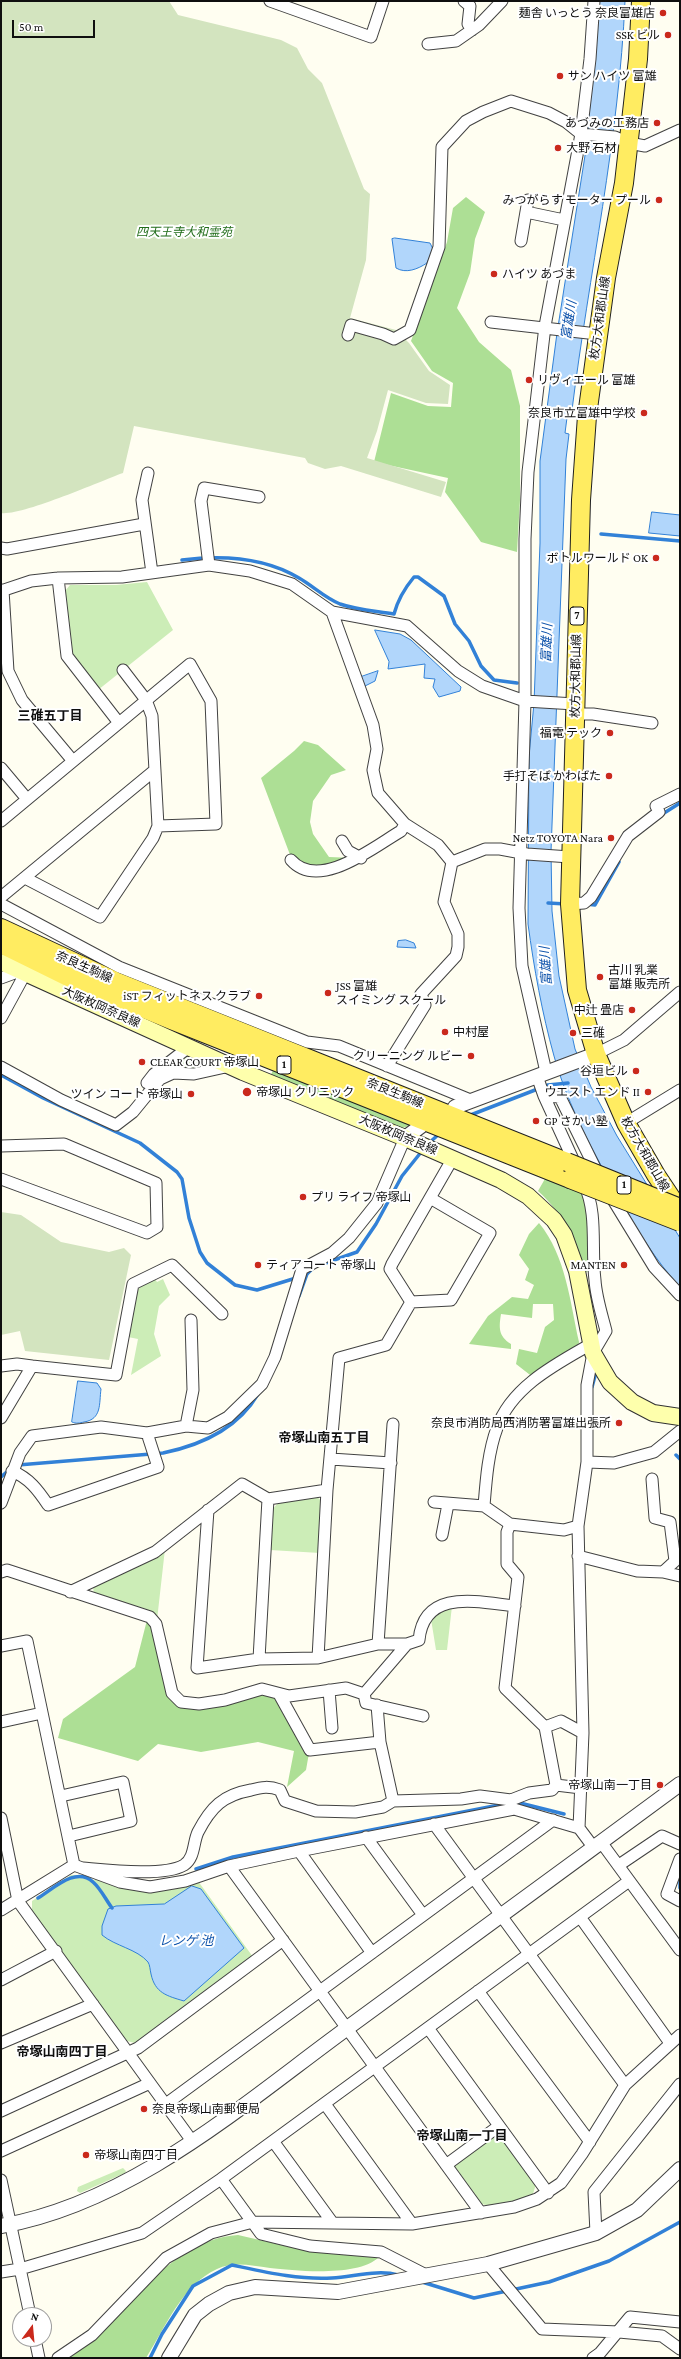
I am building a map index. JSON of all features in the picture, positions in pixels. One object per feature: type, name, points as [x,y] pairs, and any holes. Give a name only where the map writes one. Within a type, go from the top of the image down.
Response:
[{"type":"main road","name":"枚方大和郡山線","points":[[641,1],[638,59],[622,140],[624,183],[592,333],[581,500],[570,708],[570,904],[577,990],[588,1057],[656,1175],[680,1211]]},
{"type":"main road","name":"奈良生駒線","points":[[1,928],[115,981],[569,1171],[680,1222]]},
{"type":"main road","name":"奈良生駒線","points":[[1,944],[70,978],[157,1014],[569,1171],[680,1208]]},
{"type":"main road","name":"大阪枚岡奈良線","points":[[1,962],[230,1066],[453,1158],[502,1180],[528,1196],[554,1220],[571,1252],[592,1348],[610,1382],[632,1402],[653,1413],[680,1418]]},
{"type":"street","points":[[270,1],[371,38],[383,1]]},
{"type":"street","points":[[464,1],[470,6],[468,24],[472,30]]},
{"type":"street","points":[[428,44],[456,41],[472,30],[502,1]]},
{"type":"street","points":[[484,1506],[486,1482],[497,1427],[512,1402],[533,1380],[592,1348],[606,1331],[594,1280],[595,1255],[589,1194],[544,1096],[547,1072],[522,966],[519,908],[524,854],[529,702],[525,539],[528,472],[545,326],[581,134],[590,59],[594,1]]},
{"type":"street","points":[[348,335],[351,326],[383,334],[394,340],[410,330],[439,247],[442,147],[466,121],[483,112],[511,101],[555,116],[566,122],[581,134],[622,140],[645,146],[680,130]]},
{"type":"street","points":[[520,241],[528,200]]},
{"type":"street","points":[[526,212],[564,220]]},
{"type":"street","points":[[491,322],[545,326],[592,333]]},
{"type":"street","points":[[148,473],[142,500],[144,524],[152,573]]},
{"type":"street","points":[[209,565],[201,501],[204,488],[259,497]]},
{"type":"street","points":[[1,548],[7,549],[144,524]]},
{"type":"street","points":[[73,761],[22,700],[8,671],[3,637],[2,590],[31,581],[58,578],[122,577],[209,565],[250,571],[292,584],[332,612],[407,626],[458,671],[482,686],[529,702],[652,723]]},
{"type":"street","points":[[58,578],[67,656],[119,723]]},
{"type":"street","points":[[332,612],[374,725],[377,749],[373,770],[378,793],[405,824],[438,845],[452,862]]},
{"type":"street","points":[[1,821],[190,664],[211,701],[216,824],[158,826]]},
{"type":"street","points":[[25,878],[100,917],[153,838],[158,826],[152,716],[146,700],[123,670]]},
{"type":"street","points":[[1,768],[27,800]]},
{"type":"street","points":[[1,897],[155,770]]},
{"type":"street","points":[[570,904],[584,903],[591,897],[628,836],[659,812],[656,806],[680,794]]},
{"type":"street","points":[[291,860],[302,870],[329,869],[360,858],[374,846],[401,832],[405,824]]},
{"type":"street","points":[[342,842],[348,851],[360,858]]},
{"type":"street","points":[[452,862],[485,849],[500,848],[524,854],[570,857]]},
{"type":"street","points":[[387,1066],[425,1005],[421,994],[456,956],[458,934],[444,902],[452,862]]},
{"type":"street","points":[[1,904],[119,967],[307,1042],[340,1046],[473,1101]]},
{"type":"street","points":[[1,978],[22,972]]},
{"type":"street","points":[[1,1018],[22,972]]},
{"type":"street","points":[[455,1107],[588,1057],[624,1040],[680,992]]},
{"type":"street","points":[[149,1092],[146,1084],[154,1074],[189,1047]]},
{"type":"street","points":[[1,1067],[61,1100],[116,1125],[133,1112],[160,1079],[173,1073],[194,1074],[230,1066]]},
{"type":"street","points":[[626,1123],[680,1090]]},
{"type":"street","points":[[544,1096],[560,1097],[589,1157],[620,1212],[654,1267],[680,1295]]},
{"type":"street","points":[[1,1503],[20,1453],[32,1436],[101,1427],[147,1433],[186,1426],[208,1428],[228,1417],[262,1384],[276,1357],[302,1269],[332,1253],[349,1238],[377,1203],[406,1138],[421,1126]]},
{"type":"street","points":[[1,1148],[64,1144],[156,1182],[157,1227],[147,1233],[1,1179]]},
{"type":"street","points":[[411,1302],[390,1269],[453,1158]]},
{"type":"street","points":[[411,1302],[451,1300],[490,1233],[430,1198]]},
{"type":"street","points":[[1,1366],[16,1364],[116,1375],[133,1284],[172,1265],[222,1314]]},
{"type":"street","points":[[318,1658],[327,1490],[331,1459],[338,1358],[386,1345],[411,1302]]},
{"type":"street","points":[[186,1426],[193,1390],[191,1320]]},
{"type":"street","points":[[579,1828],[583,1733],[578,1526],[587,1462],[587,1385],[592,1348]]},
{"type":"street","points":[[1,1418],[32,1366]]},
{"type":"street","points":[[378,1644],[393,1424]]},
{"type":"street","points":[[587,1462],[614,1463],[654,1452],[680,1431]]},
{"type":"street","points":[[12,1471],[25,1476],[38,1490],[48,1506],[158,1467],[147,1433]]},
{"type":"street","points":[[331,1459],[391,1463]]},
{"type":"street","points":[[652,1479],[655,1518],[670,1522],[675,1561],[662,1572]]},
{"type":"street","points":[[70,1592],[155,1552],[242,1484],[268,1499],[327,1490]]},
{"type":"street","points":[[259,1659],[268,1499]]},
{"type":"street","points":[[434,1502],[484,1506],[510,1524],[564,1530],[578,1526]]},
{"type":"street","points":[[442,1535],[448,1504]]},
{"type":"street","points":[[208,1510],[197,1668],[259,1659],[318,1658],[378,1644],[407,1644],[419,1640],[423,1623],[437,1607],[448,1602],[473,1601],[515,1606]]},
{"type":"street","points":[[79,1866],[120,1882],[150,1887],[185,1881],[229,1866],[434,1824],[512,1805],[529,1793],[552,1790],[556,1785],[545,1727],[505,1688],[518,1577],[507,1564],[507,1532],[510,1524]]},
{"type":"street","points":[[578,1556],[637,1571],[662,1572],[680,1576]]},
{"type":"street","points":[[1,1572],[7,1570],[70,1592],[150,1617],[156,1624],[172,1692],[181,1702],[206,1703],[262,1689],[290,1696],[346,1688],[364,1694]]},
{"type":"street","points":[[1,1646],[27,1641],[69,1836],[79,1866]]},
{"type":"street","points":[[364,1694],[407,1644]]},
{"type":"street","points":[[329,1690],[332,1728]]},
{"type":"street","points":[[279,1694],[310,1750],[380,1742]]},
{"type":"street","points":[[364,1694],[366,1703],[424,1716]]},
{"type":"street","points":[[377,1705],[380,1742],[393,1801]]},
{"type":"street","points":[[1,1722],[42,1713]]},
{"type":"street","points":[[545,1727],[560,1721],[583,1733]]},
{"type":"street","points":[[61,1796],[123,1782],[131,1821],[69,1836]]},
{"type":"street","points":[[6,2226],[105,2193],[192,2141],[502,1916],[680,1784]]},
{"type":"street","points":[[556,1785],[581,1788]]},
{"type":"street","points":[[1,1910],[79,1866],[137,1872],[177,1868],[185,1864],[192,1854],[198,1833],[207,1818],[220,1802],[233,1793],[268,1786],[280,1790],[285,1801],[316,1811],[355,1812],[383,1807],[393,1801],[461,1799],[480,1796],[512,1805],[579,1828],[619,1865],[629,1881],[680,1950]]},
{"type":"street","points":[[1,1818],[18,1901],[56,1951],[192,2141]]},
{"type":"street","points":[[166,2104],[553,1820]]},
{"type":"street","points":[[434,1824],[625,2085]]},
{"type":"street","points":[[619,1865],[662,1836],[680,1844]]},
{"type":"street","points":[[366,1837],[423,1915]]},
{"type":"street","points":[[299,1851],[372,1953]]},
{"type":"street","points":[[680,1859],[668,1894],[680,1902]]},
{"type":"street","points":[[229,1866],[481,2213]]},
{"type":"street","points":[[1,2272],[20,2269],[142,2233],[221,2179],[629,1881]]},
{"type":"street","points":[[580,1917],[670,2043]]},
{"type":"street","points":[[1,2111],[128,2053],[283,1940]]},
{"type":"street","points":[[1,1980],[56,1951]]},
{"type":"street","points":[[478,1992],[590,2142]]},
{"type":"street","points":[[1,2043],[93,2004]]},
{"type":"street","points":[[428,2028],[548,2193]]},
{"type":"street","points":[[58,2358],[92,2335],[166,2258],[211,2233],[253,2222],[412,2224],[514,2207],[548,2193],[561,2182],[590,2142],[625,2085],[680,2035]]},
{"type":"street","points":[[1,2151],[150,2083]]},
{"type":"street","points":[[596,2233],[594,2192],[680,2084]]},
{"type":"street","points":[[324,2104],[412,2224]]},
{"type":"street","points":[[446,2165],[499,2126]]},
{"type":"street","points":[[273,2141],[332,2222]]},
{"type":"street","points":[[170,2358],[196,2315],[209,2304],[229,2293],[255,2287],[338,2292],[488,2264],[596,2233],[637,2210],[680,2169]]},
{"type":"street","points":[[221,2179],[261,2234],[310,2246],[381,2252],[426,2275]]},
{"type":"street","points":[[1,2180],[6,2226],[20,2269],[28,2307]]},
{"type":"street","points":[[488,2264],[502,2283],[542,2329],[618,2332],[662,2336],[680,2349]]},
{"type":"street","points":[[593,2358],[600,2354],[630,2318],[680,2322]]},
{"type":"street","points":[[37,2347],[39,2358]]},
{"type":"green space","name":"四天王寺大和霊苑","points":[[1,1],[169,1],[178,15],[281,40],[297,48],[308,69],[322,83],[364,189],[370,194],[366,260],[350,318],[396,330],[409,343],[429,371],[450,385],[448,404],[426,403],[388,390],[377,431],[367,458],[446,482],[441,497],[341,466],[325,469],[308,463],[305,458],[134,426],[123,473],[42,504],[11,513],[1,513]]},
{"type":"green space","points":[[466,197],[485,212],[475,239],[470,273],[457,308],[479,342],[511,370],[520,406],[520,500],[517,552],[481,542],[445,492],[448,478],[374,462],[391,393],[428,406],[451,407],[453,383],[432,371],[411,341],[447,242],[453,208]]},
{"type":"green space","points":[[147,582],[173,630],[98,690],[72,656],[65,591],[70,585],[116,585]]},
{"type":"green space","points":[[304,741],[318,745],[346,770],[331,775],[313,801],[310,822],[313,834],[329,857],[354,858],[308,868],[292,860],[261,778]]},
{"type":"green space","points":[[186,1057],[209,1068],[173,1068]]},
{"type":"green space","points":[[275,1067],[414,1124],[403,1128],[384,1122],[270,1076]]},
{"type":"green space","points":[[546,1177],[584,1191],[591,1258],[588,1271],[585,1273],[578,1250],[568,1228],[555,1209],[538,1191]]},
{"type":"green space","points":[[1,1212],[21,1215],[61,1242],[109,1252],[124,1248],[131,1255],[109,1360],[25,1351],[20,1331],[1,1335]]},
{"type":"green space","points":[[539,1223],[548,1236],[561,1265],[570,1295],[579,1342],[578,1347],[534,1378],[516,1364],[519,1349],[537,1353],[545,1327],[554,1320],[553,1304],[533,1304],[532,1318],[501,1314],[500,1331],[504,1338],[511,1344],[511,1349],[469,1344],[488,1316],[512,1297],[528,1299],[534,1285],[525,1280],[529,1269],[519,1255],[529,1234]]},
{"type":"green space","points":[[155,1279],[157,1282],[163,1279],[170,1295],[159,1306],[154,1334],[161,1356],[131,1375],[138,1339],[128,1337],[136,1292],[142,1285]]},
{"type":"green space","points":[[316,1496],[323,1502],[320,1553],[270,1550],[272,1510],[278,1503]]},
{"type":"green space","points":[[165,1549],[157,1620],[94,1595],[93,1586]]},
{"type":"green space","points":[[452,1606],[447,1650],[436,1650],[431,1619],[438,1609]]},
{"type":"green space","points":[[147,1620],[152,1626],[175,1702],[262,1693],[274,1696],[309,1753],[306,1770],[287,1787],[294,1751],[258,1742],[201,1752],[158,1744],[138,1761],[58,1738],[63,1719],[135,1667]]},
{"type":"green space","points":[[71,1875],[82,1875],[93,1881],[95,1879],[122,1888],[146,1891],[170,1888],[198,1881],[253,1957],[135,2043],[127,2041],[32,1911],[32,1901]]},
{"type":"green space","points":[[497,2131],[536,2184],[533,2194],[501,2205],[488,2205],[482,2204],[453,2164]]},
{"type":"green space","points":[[123,2168],[126,2171],[125,2173],[80,2193],[77,2191],[78,2187]]},
{"type":"green space","points":[[238,2235],[307,2251],[379,2257],[370,2263],[357,2268],[343,2270],[311,2271],[243,2265],[230,2265],[217,2269],[194,2285],[184,2296],[146,2358],[69,2358],[90,2342],[147,2284],[167,2266],[188,2251],[212,2240]]},
{"type":"water","name":"富雄川","points":[[598,1],[625,1],[617,104],[603,206],[572,410],[568,410],[565,433],[569,434],[566,459],[551,851],[552,911],[559,976],[575,1049],[591,1087],[617,1136],[680,1238],[680,1287],[647,1245],[633,1222],[601,1165],[574,1111],[560,1075],[550,1040],[539,990],[528,924],[529,756],[534,703],[540,543],[540,461],[557,333],[587,143]]},
{"type":"water","points":[[395,238],[430,243],[433,249],[427,263],[408,271],[396,268],[392,239]]},
{"type":"water","points":[[652,512],[680,515],[680,536],[649,533]]},
{"type":"water","points":[[375,630],[400,634],[411,640],[461,687],[460,691],[439,697],[433,687],[435,679],[424,678],[425,664],[388,669],[389,662]]},
{"type":"water","points":[[378,671],[375,681],[365,686],[361,677]]},
{"type":"water","points":[[406,940],[414,943],[416,948],[397,947],[398,941]]},
{"type":"water","points":[[78,1381],[97,1383],[101,1389],[97,1414],[94,1418],[81,1423],[72,1422]]},
{"type":"water","name":"レンゲ 池","points":[[192,1886],[201,1889],[244,1948],[184,2001],[167,1995],[159,1990],[155,1986],[148,1962],[138,1954],[107,1939],[102,1935],[102,1926],[108,1909],[116,1906],[164,1904]]},
{"type":"waterway","points":[[601,534],[680,541]]},
{"type":"waterway","points":[[182,560],[197,558],[227,558],[257,562],[286,571],[299,578],[329,599],[340,604],[360,609],[394,614],[404,590],[414,577],[418,577],[444,596],[455,624],[469,641],[481,666],[494,680],[517,683]]},
{"type":"waterway","points":[[661,815],[680,803]]},
{"type":"waterway","points":[[586,904],[595,905],[619,862]]},
{"type":"waterway","points":[[548,903],[566,904]]},
{"type":"waterway","points":[[1,1075],[43,1098],[140,1143],[177,1172],[182,1179],[189,1218],[200,1252],[207,1263],[235,1285],[257,1290],[296,1278]]},
{"type":"waterway","points":[[468,1116],[548,1085],[568,1083]]},
{"type":"waterway","points":[[429,1143],[439,1134]]},
{"type":"waterway","points":[[320,1265],[357,1252],[376,1224],[402,1176],[422,1151]]},
{"type":"waterway","points":[[299,1296],[307,1274],[313,1268]]},
{"type":"waterway","points":[[592,1387],[595,1376]]},
{"type":"waterway","points":[[18,1465],[163,1453],[177,1450],[205,1440],[229,1426],[250,1406],[258,1394]]},
{"type":"waterway","points":[[676,1455],[680,1459]]},
{"type":"waterway","points":[[1,1477],[9,1470]]},
{"type":"waterway","points":[[516,1802],[564,1814]]},
{"type":"waterway","points":[[196,1869],[233,1857],[504,1804]]},
{"type":"waterway","points":[[38,1898],[65,1881],[79,1876],[93,1882],[112,1908]]},
{"type":"waterway","points":[[680,1881],[680,1888]]},
{"type":"waterway","points":[[422,2282],[474,2298],[549,2282],[609,2261],[680,2222]]},
{"type":"waterway","points":[[150,2358],[162,2334],[193,2286],[232,2265],[282,2275],[307,2278],[332,2278],[374,2273],[390,2273],[398,2275]]},
{"type":"place","name":"麺舎 いっとう 奈良富雄店","points":[[663,13]]},
{"type":"place","name":"SSK ビル","points":[[668,35]]},
{"type":"place","name":"サン ハイツ 富雄","points":[[560,76]]},
{"type":"place","name":"あづみの工務店","points":[[657,123]]},
{"type":"place","name":"大野 石材","points":[[558,148]]},
{"type":"place","name":"みつがらす モーター プール","points":[[659,200]]},
{"type":"place","name":"ハイツ あづま","points":[[494,274]]},
{"type":"place","name":"リヴィエール 富雄","points":[[529,380]]},
{"type":"place","name":"奈良市立富雄中学校","points":[[644,413]]},
{"type":"place","name":"ボトルワールド OK","points":[[656,558]]},
{"type":"place","name":"福電 テック","points":[[610,733]]},
{"type":"place","name":"手打そば かわばた","points":[[609,776]]},
{"type":"place","name":"Netz TOYOTA Nara","points":[[611,838]]},
{"type":"place","name":"古川 乳業 富雄 販売所","points":[[600,977]]},
{"type":"place","name":"JSS 富雄 スイミング スクール","points":[[328,993]]},
{"type":"place","name":"iST フィットネス クラブ","points":[[259,996]]},
{"type":"place","name":"中辻 畳店","points":[[632,1010]]},
{"type":"place","name":"中村屋","points":[[445,1032]]},
{"type":"place","name":"三碓","points":[[573,1033]]},
{"type":"place","name":"クリーニング ルビー","points":[[471,1056]]},
{"type":"place","name":"CLEAR COURT 帝塚山","points":[[142,1062]]},
{"type":"place","name":"谷垣ビル","points":[[636,1071]]},
{"type":"place","name":"帝塚山 クリニック","points":[[247,1092]]},
{"type":"place","name":"ウエスト エンド II","points":[[648,1092]]},
{"type":"place","name":"ツイン コート 帝塚山","points":[[191,1094]]},
{"type":"place","name":"GP さかい塾","points":[[536,1121]]},
{"type":"place","name":"プリ ライフ 帝塚山","points":[[303,1197]]},
{"type":"place","name":"ティアコート 帝塚山","points":[[258,1265]]},
{"type":"place","name":"MANTEN","points":[[624,1265]]},
{"type":"place","name":"奈良市消防局西消防署富雄出張所","points":[[619,1423]]},
{"type":"place","name":"帝塚山南一丁目","points":[[660,1785]]},
{"type":"place","name":"奈良帝塚山南郵便局","points":[[144,2109]]},
{"type":"place","name":"帝塚山南四丁目","points":[[86,2155]]},
{"type":"district","name":"三碓五丁目","points":[[50,716]]},
{"type":"district","name":"帝塚山南五丁目","points":[[324,1438]]},
{"type":"district","name":"帝塚山南四丁目","points":[[62,2052]]},
{"type":"district","name":"帝塚山南一丁目","points":[[462,2136]]}]
